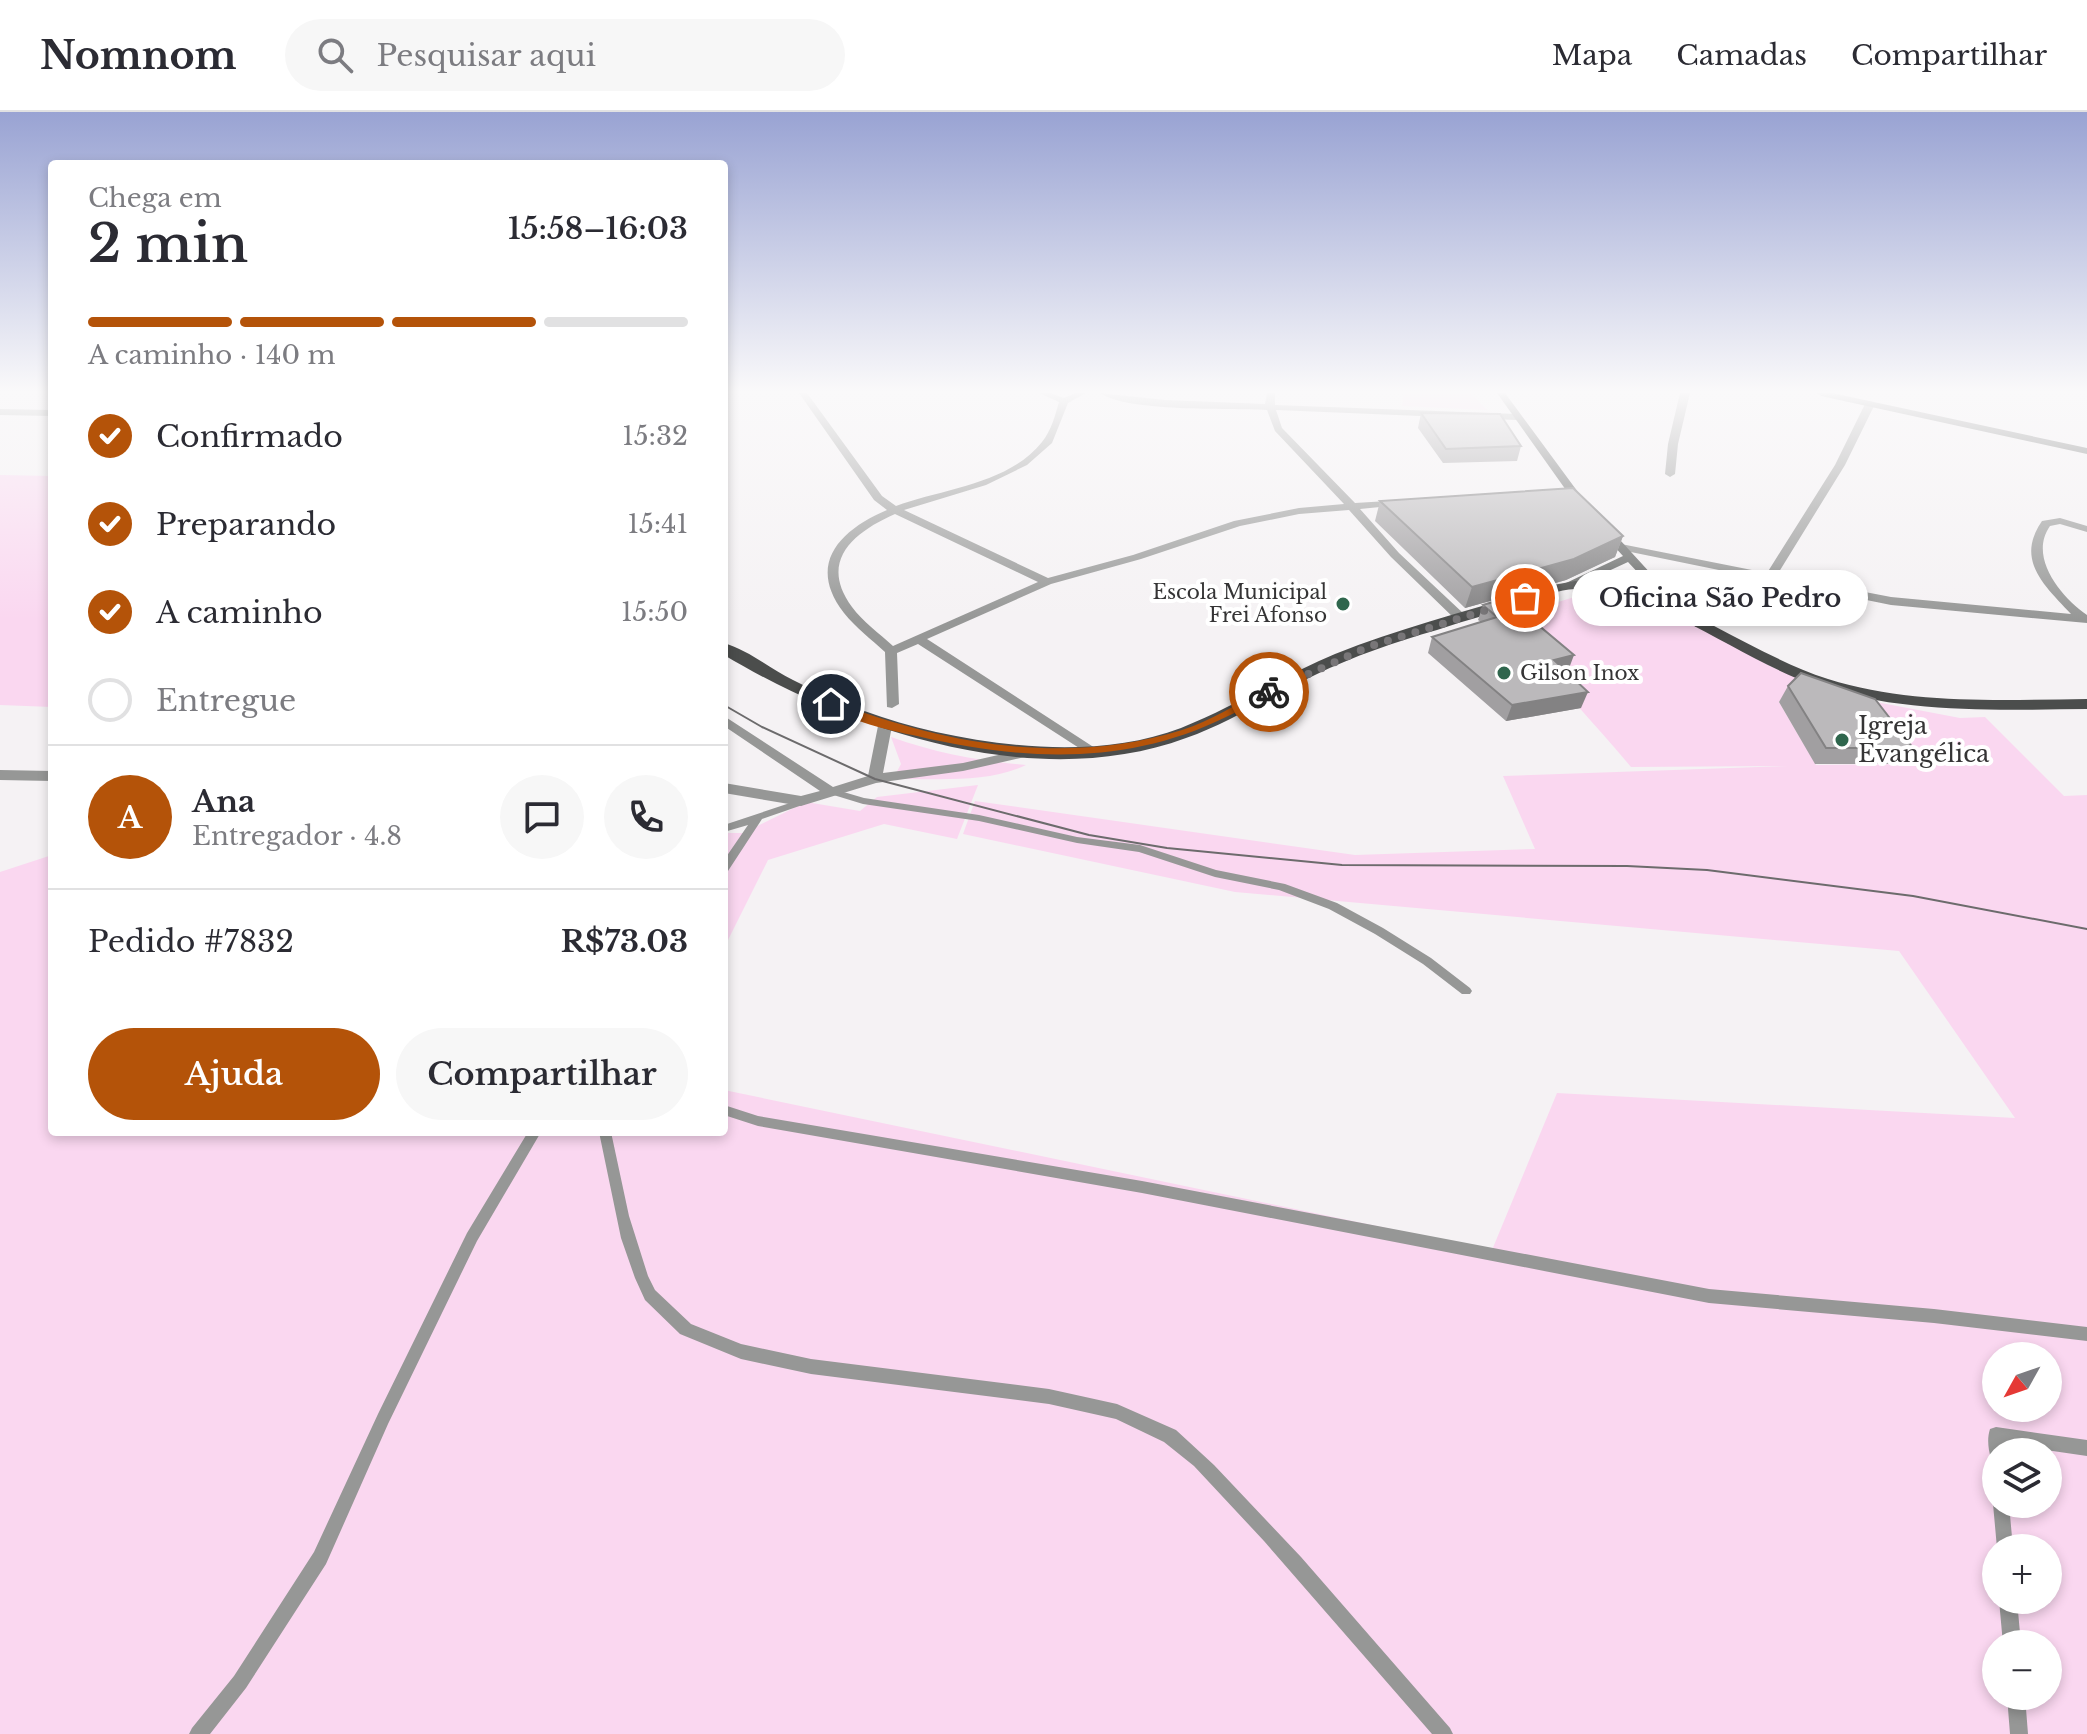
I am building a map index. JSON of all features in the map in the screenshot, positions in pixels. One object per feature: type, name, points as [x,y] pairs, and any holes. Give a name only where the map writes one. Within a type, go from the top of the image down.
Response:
[{"type":"main road","points":[[1554,469],[1660,590],[1703,626]]},
{"type":"main road","points":[[728,650],[792,687],[885,726],[971,746],[1029,752],[1128,748],[1190,731],[1333,661],[1460,617],[1570,585],[1625,552]]},
{"type":"main road","points":[[1570,585],[1638,599],[1703,626],[1803,675],[1886,698],[1976,705],[2087,704]]},
{"type":"street","points":[[855,469],[867,486],[893,509],[1047,582]]},
{"type":"street","points":[[892,704],[891,651],[843,604],[830,570],[833,554],[847,537],[893,509],[985,482],[1013,469]]},
{"type":"street","points":[[1319,469],[1395,555],[1460,617]]},
{"type":"street","points":[[1670,469],[1670,474]]},
{"type":"street","points":[[1769,578],[1838,469]]},
{"type":"street","points":[[1553,491],[1569,489]]},
{"type":"street","points":[[891,651],[1047,582],[1137,557],[1238,523],[1284,513],[1417,500]]},
{"type":"street","points":[[2084,619],[2045,576],[2034,551],[2041,527],[2046,523],[2060,521],[2087,529]]},
{"type":"street","points":[[1625,552],[1945,608],[2084,619]]},
{"type":"street","points":[[917,638],[1090,751]]},
{"type":"street","points":[[728,723],[830,791]]},
{"type":"street","points":[[875,779],[885,726]]},
{"type":"street","points":[[728,789],[779,799],[809,800],[875,779],[963,767],[1029,752]]},
{"type":"street","points":[[0,775],[48,776]]},
{"type":"lane","points":[[830,791],[863,801],[979,818],[1077,840],[1140,849],[1215,873],[1281,887],[1333,906],[1379,931],[1427,961],[1466,991]]},
{"type":"lane","points":[[728,828],[809,800]]},
{"type":"lane","points":[[728,862],[758,817]]},
{"type":"lane","points":[[728,1111],[758,1121],[1248,1207],[1709,1296],[1934,1316],[2087,1334]]},
{"type":"lane","points":[[198,1734],[240,1682],[320,1558],[383,1419],[472,1237],[533,1136]]},
{"type":"lane","points":[[606,1136],[627,1232],[650,1296],[676,1323],[708,1340],[788,1364],[1035,1393],[1120,1411],[1170,1436],[1289,1554],[1444,1734]]},
{"type":"lane","points":[[1996,1438],[1996,1435],[2017,1438]]},
{"type":"lane","points":[[2062,1444],[2087,1448]]},
{"type":"lane","points":[[2017,1710],[2019,1734]]},
{"type":"shaded area","points":[[0,475],[48,476],[48,707],[0,705]]},
{"type":"shaded area","points":[[1643,568],[1695,624],[1770,666],[1802,679],[1779,702],[1816,765],[1902,764],[1864,715],[1855,698],[1960,718],[1985,717],[2064,796],[2087,795],[2087,1734],[0,1734],[0,872],[48,856],[48,1136],[728,1136],[728,1091],[1492,1250],[1557,1093],[2015,1118],[1899,951],[1235,892],[963,834],[975,801],[1355,855],[1535,849],[1503,776],[1788,766],[1631,767],[1504,619],[1587,593]]},
{"type":"shaded area","points":[[891,737],[958,756],[1026,765],[978,778],[893,779],[901,764]]},
{"type":"shaded area","points":[[978,785],[957,839],[884,824],[768,860],[728,940],[728,833],[743,833],[806,802],[860,811],[877,797]]},
{"type":"building","points":[[1573,488],[1623,536],[1574,559],[1472,587],[1380,501]]},
{"type":"building","name":"Gilson Inox","points":[[1506,598],[1574,655],[1554,660],[1588,692],[1512,705],[1432,637],[1497,617],[1483,605]]},
{"type":"building","points":[[1801,673],[1875,699],[1913,748],[1826,748],[1788,686]]},
{"type":"tram line","points":[[728,707],[762,727],[875,779],[1089,835],[1167,848],[1342,865],[1627,866],[1707,870],[1913,896],[2087,929]]},
{"type":"way so far","points":[[1269,692],[1368,647],[1525,598]]},
{"type":"place","name":"Oficina São Pedro","points":[[1525,598]]},
{"type":"place","name":"Escola Municipal Frei Afonso","points":[[1343,604]]},
{"type":"place","name":"Gilson Inox","points":[[1504,673]]},
{"type":"place","name":"Igreja Evangélica","points":[[1842,740]]},
{"type":"route","points":[[831,704],[885,726],[971,746],[1029,752],[1090,751],[1128,748],[1190,731],[1269,692]]}]
